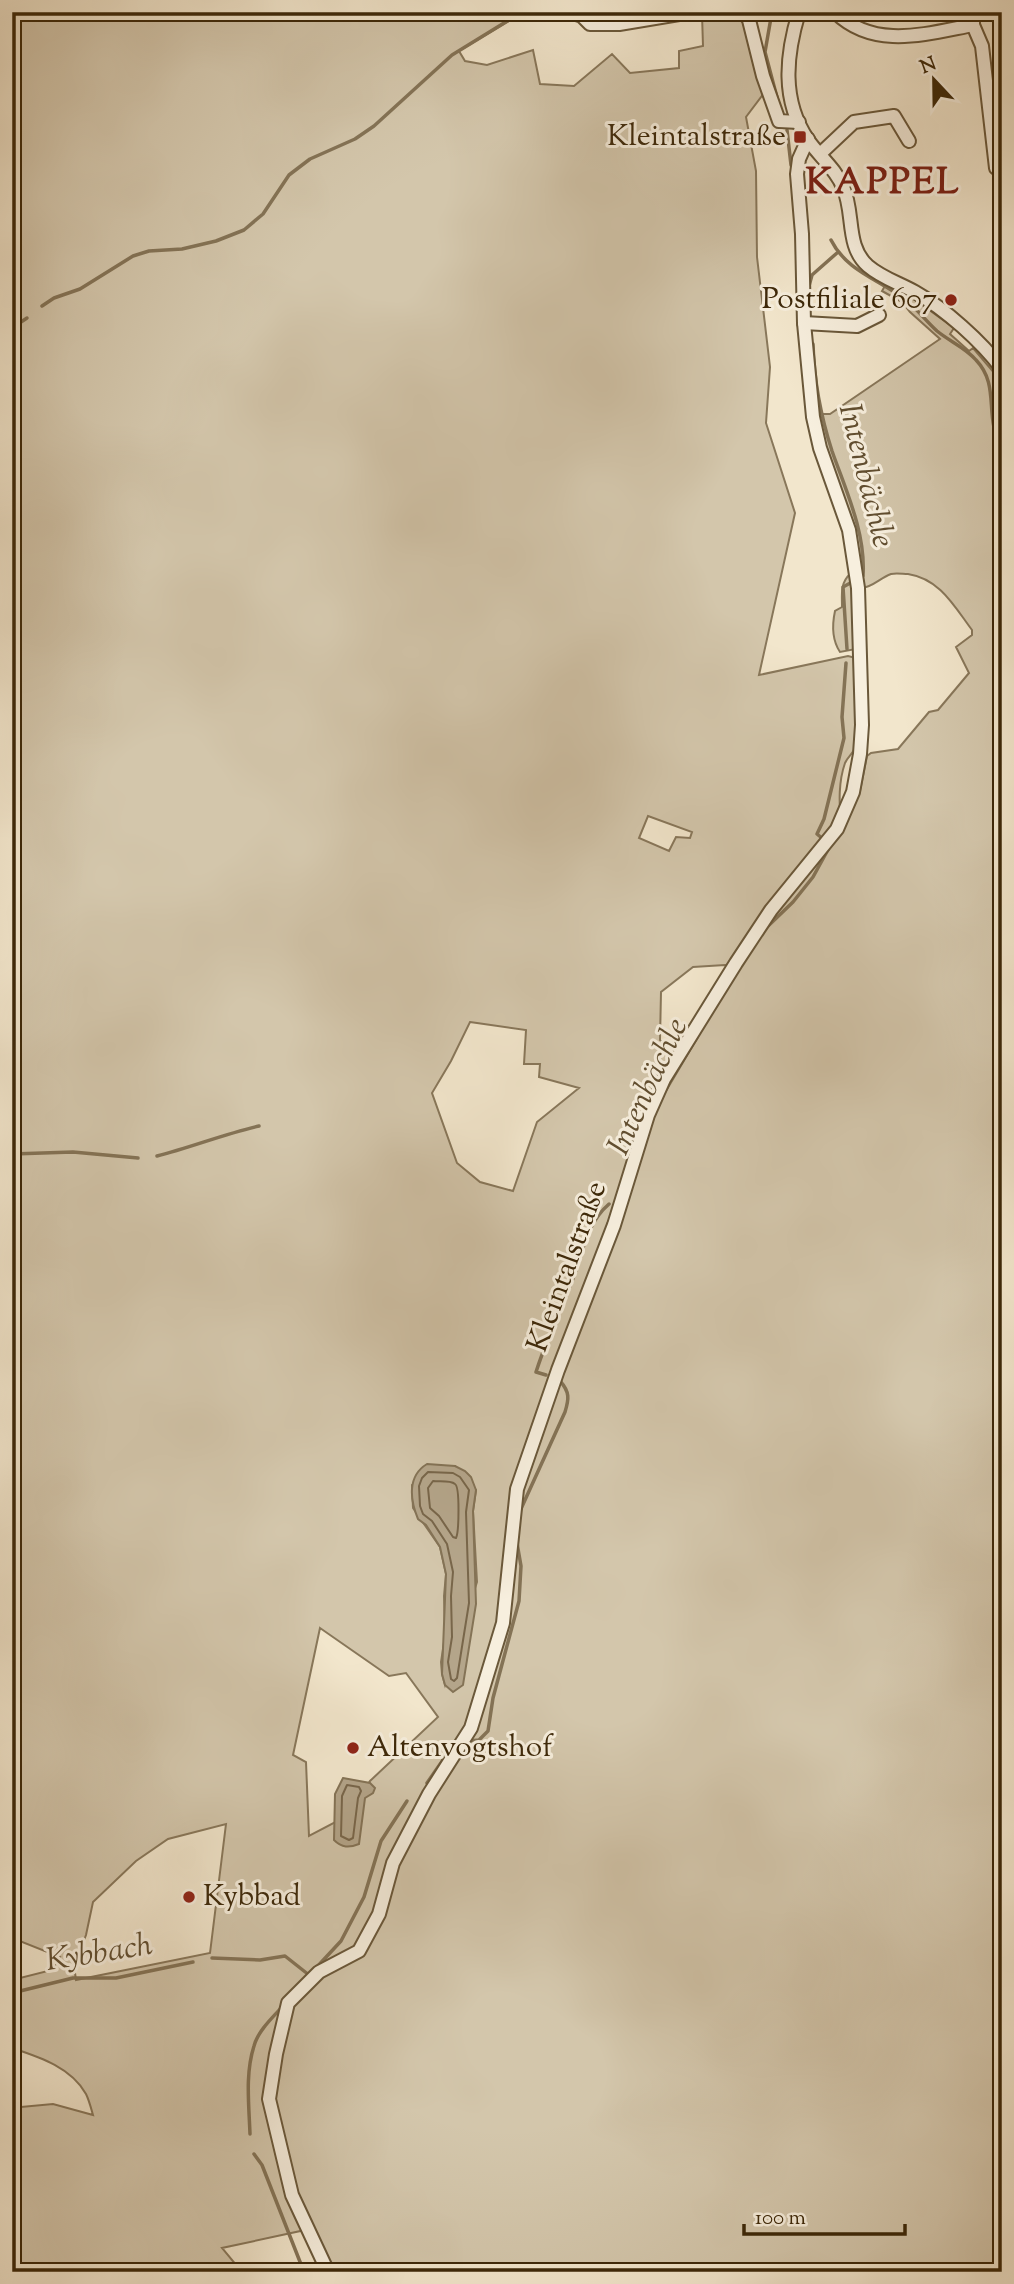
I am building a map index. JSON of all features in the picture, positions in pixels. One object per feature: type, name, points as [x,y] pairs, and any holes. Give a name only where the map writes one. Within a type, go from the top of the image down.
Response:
[{"type":"street","points":[[570,12],[582,16],[590,24],[609,24],[691,12]]},
{"type":"street","points":[[744,12],[750,20],[763,76],[779,121],[792,121]]},
{"type":"street","points":[[799,12],[787,60],[792,121],[837,175],[844,188],[852,238],[858,254],[867,265],[917,293],[989,352],[1002,369]]},
{"type":"street","points":[[835,12],[859,30],[879,36],[921,34],[973,18],[982,46],[996,168]]},
{"type":"street","points":[[820,154],[854,122],[894,116],[909,141]]},
{"type":"street","name":"Kleintalstraße","points":[[328,2272],[292,2195],[269,2099],[288,2003],[319,1972],[359,1951],[379,1914],[393,1863],[429,1794],[471,1728],[503,1623],[517,1489],[558,1370],[614,1225],[648,1115],[664,1079],[771,910],[837,829],[853,792],[860,754],[862,685],[858,589],[849,530],[820,448],[813,417],[804,323],[802,234],[797,174],[799,159],[807,139]]},
{"type":"street","points":[[804,323],[857,326],[879,315]]},
{"type":"street","points":[[989,352],[1002,345]]},
{"type":"shaded area","points":[[12,12],[524,12],[459,51],[465,61],[487,65],[533,50],[540,84],[574,86],[612,54],[630,73],[679,68],[679,51],[703,46],[702,14],[739,12],[745,17],[764,93],[746,117],[756,171],[757,257],[770,367],[766,423],[795,513],[759,675],[848,656],[856,658],[857,734],[855,747],[845,763],[841,780],[841,833],[860,791],[867,756],[898,749],[929,712],[938,710],[969,673],[956,647],[972,635],[972,630],[938,588],[919,577],[891,574],[862,588],[816,414],[830,414],[940,339],[902,302],[882,291],[886,284],[914,299],[954,328],[950,334],[969,351],[973,348],[1002,382],[1002,389],[998,392],[1002,404],[999,427],[1002,441],[1002,2272],[332,2272],[310,2229],[222,2248],[242,2272],[12,2272],[12,2104],[21,2107],[53,2104],[93,2115],[86,2094],[72,2077],[54,2064],[12,2048],[12,1980],[52,1970],[60,1957],[12,1938],[18,1922],[12,1921]],"holes":[[[648,816],[692,832],[690,838],[676,837],[669,851],[639,838]],[[725,965],[736,970],[676,1049],[660,1040],[661,992],[693,967]],[[470,1022],[526,1030],[524,1064],[540,1064],[539,1077],[579,1088],[537,1122],[513,1191],[480,1182],[457,1163],[432,1093]],[[455,1466],[476,1490],[473,1511],[477,1582],[445,1685],[441,1662],[445,1636],[446,1574],[440,1547],[413,1508],[412,1485],[444,1467]],[[320,1628],[389,1676],[406,1673],[438,1717],[370,1781],[349,1815],[309,1836],[306,1762],[293,1755]],[[226,1824],[210,1953],[76,1980],[74,1966],[86,1935],[93,1902],[136,1861],[168,1839]]]},
{"type":"shaded area","points":[[850,574],[856,649],[840,652],[834,637],[834,616],[835,611],[842,607],[843,585]]},
{"type":"water","points":[[427,1464],[455,1466],[465,1471],[471,1477],[476,1490],[473,1511],[476,1604],[463,1685],[453,1692],[445,1685],[442,1674],[446,1574],[440,1547],[426,1525],[418,1519],[412,1496],[416,1475]]},
{"type":"water","points":[[343,1778],[370,1783],[375,1788],[373,1793],[365,1798],[359,1844],[349,1847],[334,1840],[335,1794]]},
{"type":"waterway","points":[[42,306],[54,298],[80,289],[133,256],[149,251],[182,249],[216,241],[244,230],[263,214],[289,175],[310,159],[355,139],[374,126],[452,55],[522,12]]},
{"type":"waterway","points":[[772,12],[765,52],[779,105]]},
{"type":"waterway","points":[[787,130],[791,165]]},
{"type":"waterway","points":[[831,240],[855,268],[906,300],[937,331],[976,360],[988,380],[993,424],[1002,446]]},
{"type":"waterway","name":"Intenbächle","points":[[809,286],[812,275],[837,253]]},
{"type":"waterway","points":[[12,328],[27,318]]},
{"type":"waterway","name":"Intenbächle","points":[[813,344],[825,425],[858,528],[863,560],[861,577]]},
{"type":"waterway","name":"Intenbächle","points":[[847,649],[843,587],[854,581]]},
{"type":"waterway","name":"Intenbächle","points":[[823,839],[817,834],[824,819],[844,738],[842,717],[846,663]]},
{"type":"waterway","name":"Intenbächle","points":[[766,928],[793,902],[813,877],[830,846]]},
{"type":"waterway","name":"Intenbächle","points":[[665,1091],[697,1037]]},
{"type":"waterway","points":[[157,1156],[259,1126]]},
{"type":"waterway","points":[[12,1154],[73,1152],[138,1158]]},
{"type":"waterway","name":"Intenbächle","points":[[546,1375],[536,1372],[544,1349],[590,1230],[609,1204]]},
{"type":"waterway","name":"Intenbächle","points":[[520,1511],[565,1412],[568,1396],[560,1381]]},
{"type":"waterway","name":"Intenbächle","points":[[468,1741],[479,1740],[488,1731],[493,1698],[519,1601],[521,1566],[517,1543]]},
{"type":"waterway","name":"Intenbächle","points":[[427,1783],[452,1747]]},
{"type":"waterway","name":"Intenbächle","points":[[315,1969],[341,1941],[364,1897],[381,1841],[407,1801]]},
{"type":"waterway","name":"Kybbach","points":[[212,1958],[260,1960],[285,1956],[309,1975]]},
{"type":"waterway","name":"Kybbach","points":[[12,1993],[73,1978],[116,1978],[193,1962]]},
{"type":"waterway","name":"Intenbächle","points":[[250,2134],[248,2090],[251,2057],[259,2035],[283,2006]]},
{"type":"waterway","name":"Intenbächle","points":[[254,2154],[262,2165],[304,2272]]},
{"type":"place","name":"Kleintalstraße","points":[[800,137]]},
{"type":"place","name":"Postfiliale 607","points":[[951,300]]},
{"type":"place","name":"Altenvogtshof","points":[[353,1748]]},
{"type":"place","name":"Kybbad","points":[[189,1897]]},
{"type":"district","name":"KAPPEL","points":[[883,184]]}]
